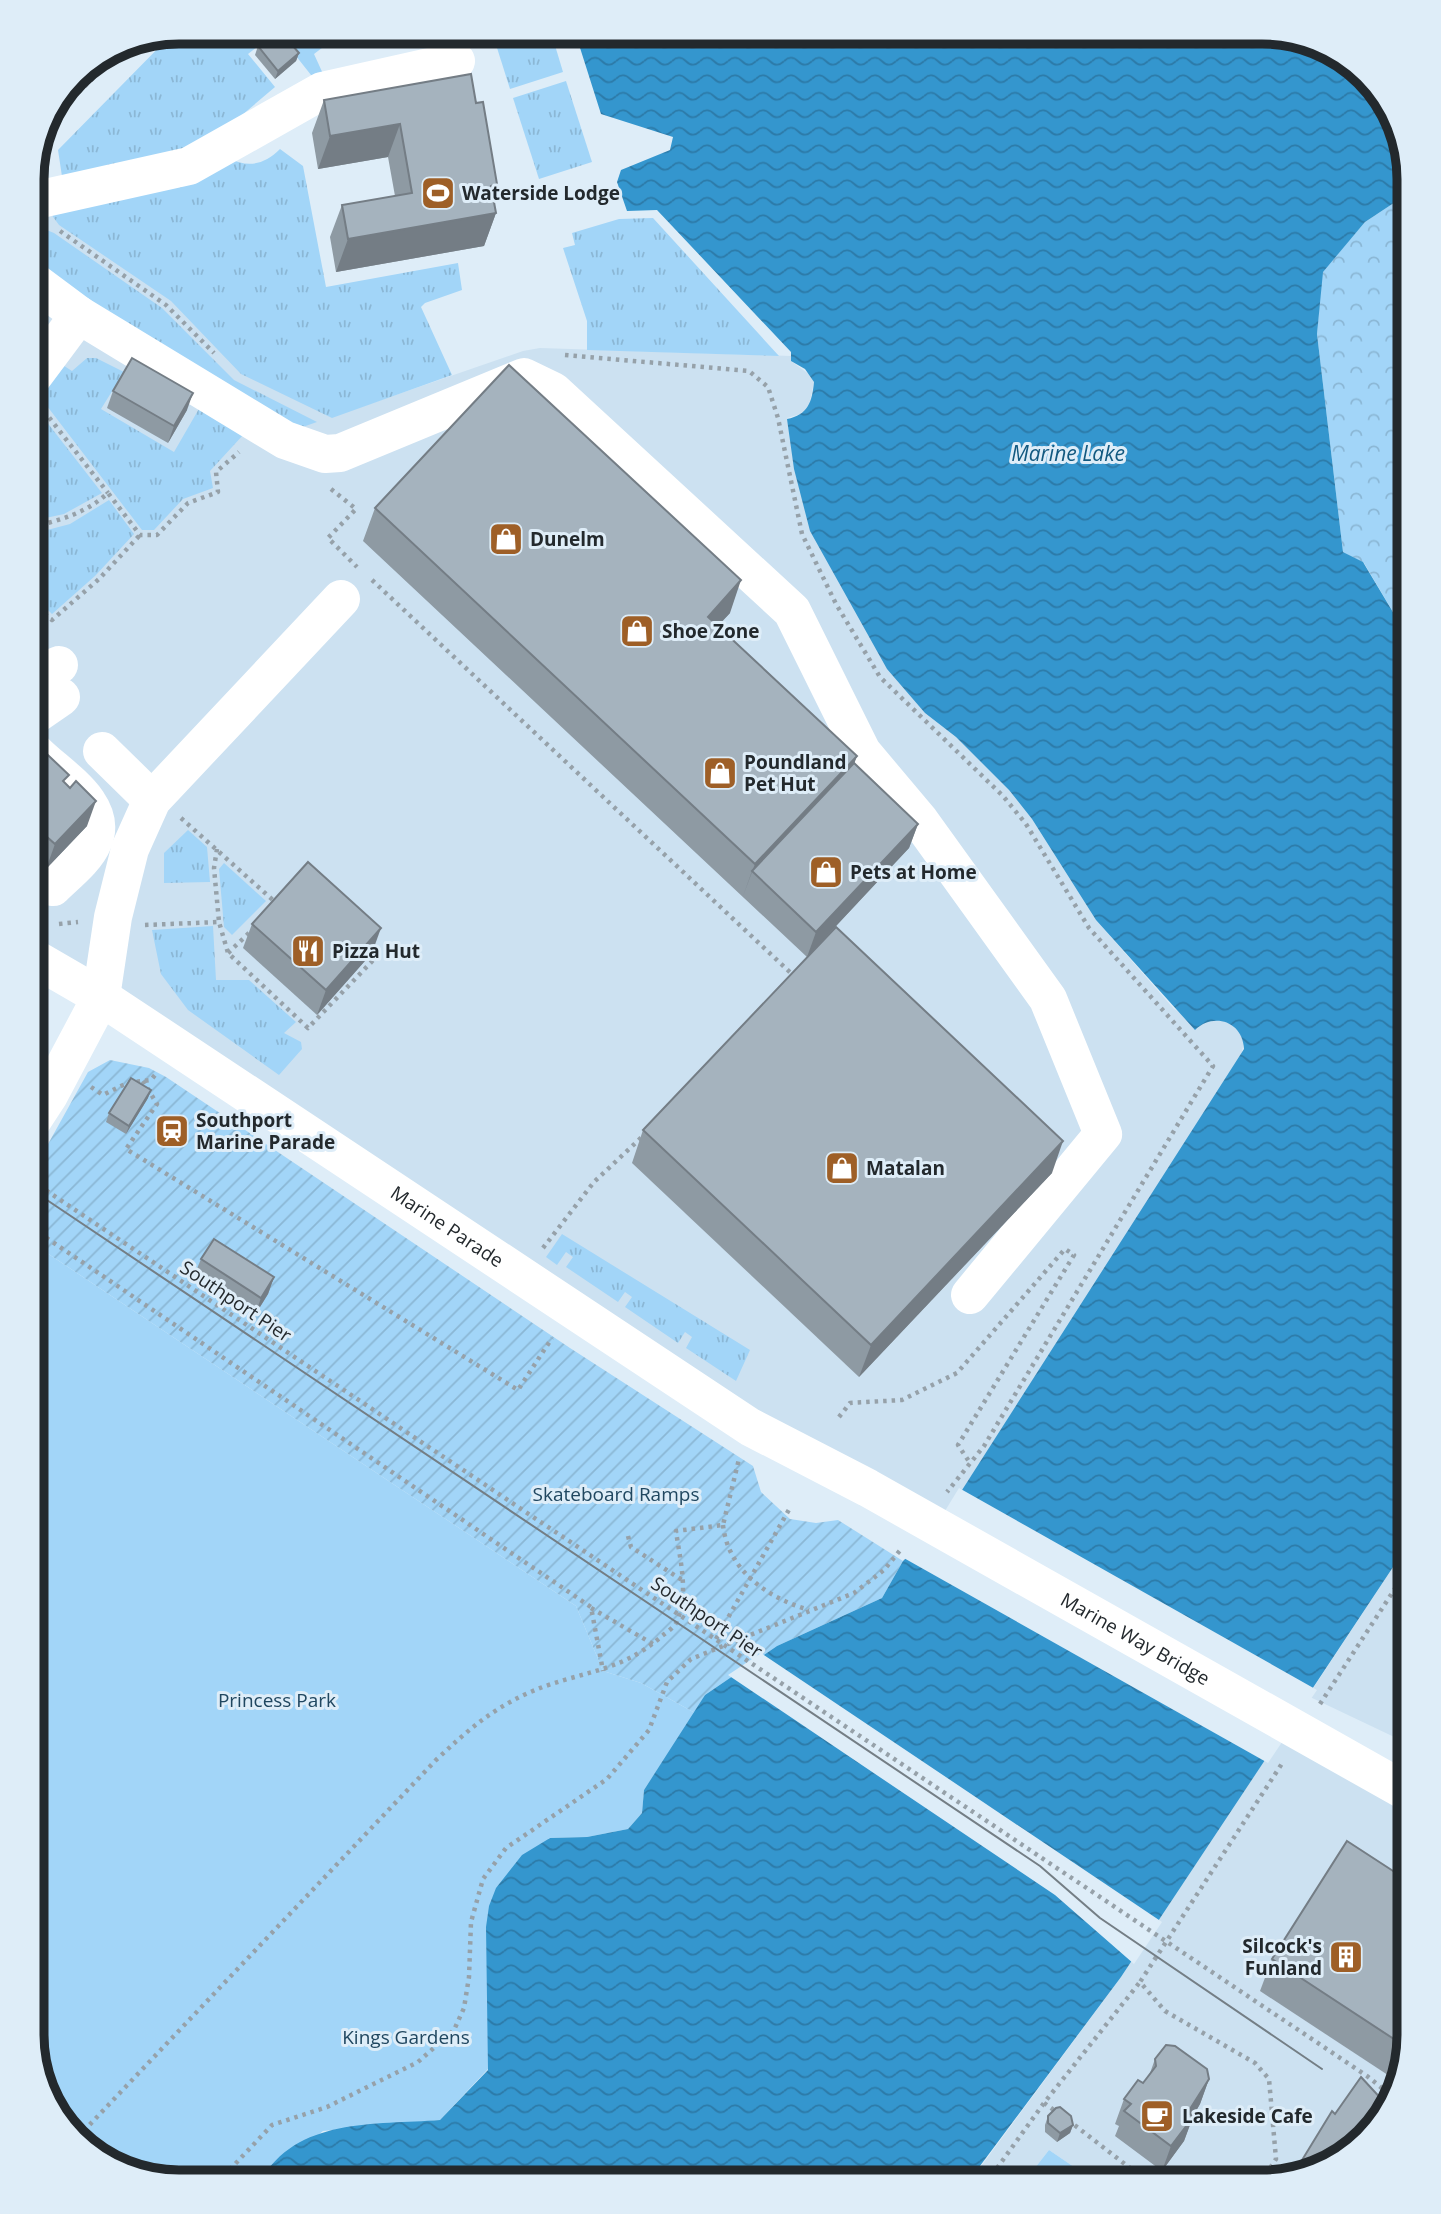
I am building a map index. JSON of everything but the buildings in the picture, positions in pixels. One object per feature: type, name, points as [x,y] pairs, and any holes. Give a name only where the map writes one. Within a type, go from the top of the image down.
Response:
[{"type":"street","points":[[44,198],[189,166],[322,91],[456,61]]},
{"type":"street","points":[[44,289],[79,315],[285,440],[325,454],[340,453],[523,377],[553,391],[792,611],[862,752],[920,821],[1048,999],[1103,1134],[970,1295]]},
{"type":"street","points":[[44,367],[79,315]]},
{"type":"street","points":[[44,1103],[101,997],[113,917],[127,863],[167,809],[341,598]]},
{"type":"street","points":[[102,751],[167,809]]},
{"type":"street","points":[[44,759],[87,801],[97,824],[93,843],[53,887],[44,885]]},
{"type":"street","name":"Marine Parade","points":[[44,964],[101,997],[750,1427],[868,1488]]},
{"type":"street","name":"Marine Way Bridge","points":[[868,1488],[1397,1787]]},
{"type":"path","points":[[70,100],[104,67]]},
{"type":"path","points":[[57,229],[166,305],[220,359]]},
{"type":"path","points":[[559,355],[748,371],[768,387],[778,418],[802,534],[836,604],[880,677],[1003,796],[1026,824],[1089,928],[1213,1066],[984,1446],[944,1495]]},
{"type":"path","points":[[44,392],[108,493],[140,535]]},
{"type":"path","points":[[44,613],[52,620],[99,579],[140,535],[157,535],[188,503],[218,492],[216,472],[242,449],[250,449]]},
{"type":"path","points":[[329,488],[356,509],[328,538],[800,981]]},
{"type":"path","points":[[44,524],[67,519],[96,504],[108,493]]},
{"type":"path","points":[[167,809],[217,848],[274,901]]},
{"type":"path","points":[[217,848],[214,868],[219,922],[228,953],[308,1028],[380,953],[369,944]]},
{"type":"path","points":[[266,911],[284,891]]},
{"type":"path","points":[[144,925],[219,922]]},
{"type":"path","points":[[228,953],[242,944],[258,922]]},
{"type":"path","points":[[87,1084],[103,1095],[127,1083],[151,1080],[162,1066]]},
{"type":"path","points":[[143,1081],[156,1104],[126,1149],[517,1390],[558,1329]]},
{"type":"path","points":[[544,1247],[594,1182],[646,1133]]},
{"type":"path","name":"Southport Pier","points":[[44,1189],[1385,2090]]},
{"type":"path","points":[[44,1235],[591,1607],[653,1644]]},
{"type":"path","points":[[839,1417],[850,1403],[902,1400],[957,1373],[1065,1249],[1074,1255],[958,1445],[970,1463]]},
{"type":"path","points":[[741,1454],[732,1479],[723,1525],[733,1558],[756,1584],[781,1600],[809,1610]]},
{"type":"path","points":[[716,1639],[791,1507]]},
{"type":"path","points":[[84,2131],[436,1760],[479,1719],[528,1693],[603,1671],[653,1644],[677,1623],[684,1591],[676,1531],[723,1525]]},
{"type":"path","points":[[628,1536],[631,1547],[682,1580]]},
{"type":"path","points":[[229,2170],[272,2124],[327,2107],[418,2062],[454,2030],[464,2008],[474,1911],[483,1880],[506,1848],[607,1779],[649,1730],[667,1682],[691,1659],[854,1593],[884,1570],[910,1538]]},
{"type":"path","points":[[1320,1705],[1397,1586]]},
{"type":"path","points":[[591,1607],[603,1671]]},
{"type":"path","points":[[997,2170],[1044,2103],[1140,1982],[1290,1751]]},
{"type":"path","points":[[1140,1982],[1165,2011],[1255,2063],[1269,2078],[1276,2159],[1269,2170]]},
{"type":"path","points":[[1044,2103],[1132,2170]]},
{"type":"shaded area","points":[[44,207],[68,211],[332,417],[523,351],[540,348],[791,356],[791,361],[810,375],[814,382],[809,406],[804,413],[787,418],[925,713],[956,737],[1009,790],[1032,819],[1096,920],[1174,1009],[1201,1024],[1217,1019],[1227,1022],[1237,1029],[1244,1041],[1241,1057],[939,1526],[44,962]]},
{"type":"shaded area","points":[[1397,1561],[1397,1738],[1308,1696]]},
{"type":"shaded area","points":[[1286,1728],[1397,1788],[1397,2035],[1393,2070],[1379,2103],[1369,2117],[1358,2131],[1330,2152],[1297,2166],[1262,2170],[1078,2170],[1049,2150],[1033,2170],[990,2170],[982,2165],[1121,1977]]},
{"type":"green space","points":[[261,44],[248,54],[275,87],[228,127],[194,147],[63,183],[58,150],[161,45]]},
{"type":"green space","points":[[286,44],[327,44],[314,54],[324,76],[311,75]]},
{"type":"green space","points":[[496,44],[555,44],[563,72],[510,89]]},
{"type":"green space","points":[[566,81],[592,162],[539,179],[513,98]]},
{"type":"green space","points":[[280,149],[303,166],[326,287],[458,263],[462,290],[425,303],[421,307],[452,375],[332,418],[241,374],[171,301],[59,225],[51,214],[228,158],[249,164],[262,162]]},
{"type":"green space","points":[[1397,201],[1397,619],[1364,563],[1343,552],[1317,334],[1322,272],[1365,222]]},
{"type":"green space","points":[[653,218],[779,356],[587,350],[587,321],[563,248],[575,245],[572,233],[619,219]]},
{"type":"green space","points":[[44,229],[54,233],[162,308],[234,380],[317,422],[294,430],[60,282],[44,268]]},
{"type":"green space","points":[[87,358],[96,358],[124,372],[101,409],[174,452],[200,407],[244,434],[210,471],[213,488],[183,499],[154,530],[142,530],[44,402],[44,383],[58,362],[72,371]]},
{"type":"green space","points":[[44,418],[102,493],[64,514],[44,518]]},
{"type":"green space","points":[[109,500],[134,534],[95,576],[52,614],[44,606],[44,531],[70,524]]},
{"type":"green space","points":[[188,830],[207,847],[210,882],[164,883],[164,853]]},
{"type":"green space","points":[[224,863],[266,901],[232,935],[224,927],[219,869]]},
{"type":"green space","points":[[213,926],[216,980],[249,980],[296,1022],[284,1033],[301,1042],[302,1049],[279,1075],[188,1010],[161,974],[152,930]]},
{"type":"green space","name":"Skateboard Ramps","points":[[110,1060],[149,1068],[166,1077],[570,1348],[753,1466],[761,1492],[790,1519],[816,1523],[838,1520],[903,1561],[882,1598],[777,1646],[705,1695],[695,1713],[641,1683],[603,1671],[576,1606],[44,1251],[44,1151],[88,1072]]},
{"type":"green space","points":[[562,1234],[750,1350],[736,1381],[686,1348],[692,1337],[685,1332],[678,1343],[625,1307],[632,1297],[625,1292],[618,1302],[566,1267],[573,1257],[566,1252],[557,1265],[546,1257]]},
{"type":"green space","name":"Princess Park","points":[[44,1251],[576,1606],[603,1671],[641,1683],[695,1713],[644,1790],[642,1813],[628,1829],[587,1837],[549,1838],[489,1970],[488,2069],[440,2120],[323,2131],[275,2170],[170,2170],[136,2163],[104,2147],[77,2124],[62,2103],[48,2070],[44,2035]]},
{"type":"green space","points":[[1049,2150],[1078,2170],[1033,2170]]},
{"type":"green space","points":[[982,2165],[990,2170],[978,2170]]},
{"type":"water","name":"Marine Lake","points":[[579,44],[1271,44],[1288,46],[1322,58],[1358,83],[1379,111],[1393,144],[1397,201],[1365,222],[1323,272],[1317,334],[1343,552],[1363,562],[1397,619],[1397,1561],[1121,1977],[977,2170],[269,2170],[275,2161],[294,2146],[339,2128],[440,2120],[488,2070],[486,1927],[489,1906],[496,1888],[522,1855],[550,1838],[587,1837],[628,1829],[642,1813],[644,1790],[705,1695],[777,1646],[882,1598],[903,1561],[939,1526],[1244,1049],[1238,1032],[1226,1022],[1210,1021],[1195,1030],[1096,920],[1032,819],[1009,790],[956,737],[925,713],[887,669],[810,531],[794,469],[787,419],[800,414],[808,406],[814,382],[805,369],[791,361],[791,352],[657,210],[627,211],[617,182],[621,170],[670,150],[673,137],[601,114]]},
{"type":"pier","points":[[959,1488],[1317,1690],[1268,1763],[902,1557],[937,1524]]},
{"type":"pier","points":[[761,1653],[1162,1922],[1134,1964],[1055,1895],[728,1675]]},
{"type":"tram line","points":[[44,1198],[1040,1866],[1100,1918],[1322,2069]]},
{"type":"place","name":"Waterside Lodge","points":[[438,193]]},
{"type":"place","name":"Dunelm","points":[[506,539]]},
{"type":"place","name":"Shoe Zone","points":[[637,631]]},
{"type":"place","name":"Poundland Pet Hut","points":[[720,773]]},
{"type":"place","name":"Pets at Home","points":[[826,872]]},
{"type":"place","name":"Pizza Hut","points":[[308,951]]},
{"type":"place","name":"Southport Marine Parade","points":[[172,1131]]},
{"type":"place","name":"Matalan","points":[[842,1168]]},
{"type":"place","name":"Silcock's Funland","points":[[1346,1957]]},
{"type":"place","name":"Lakeside Cafe","points":[[1157,2116]]},
{"type":"park label","name":"Kings Gardens","points":[[406,2037]]}]
